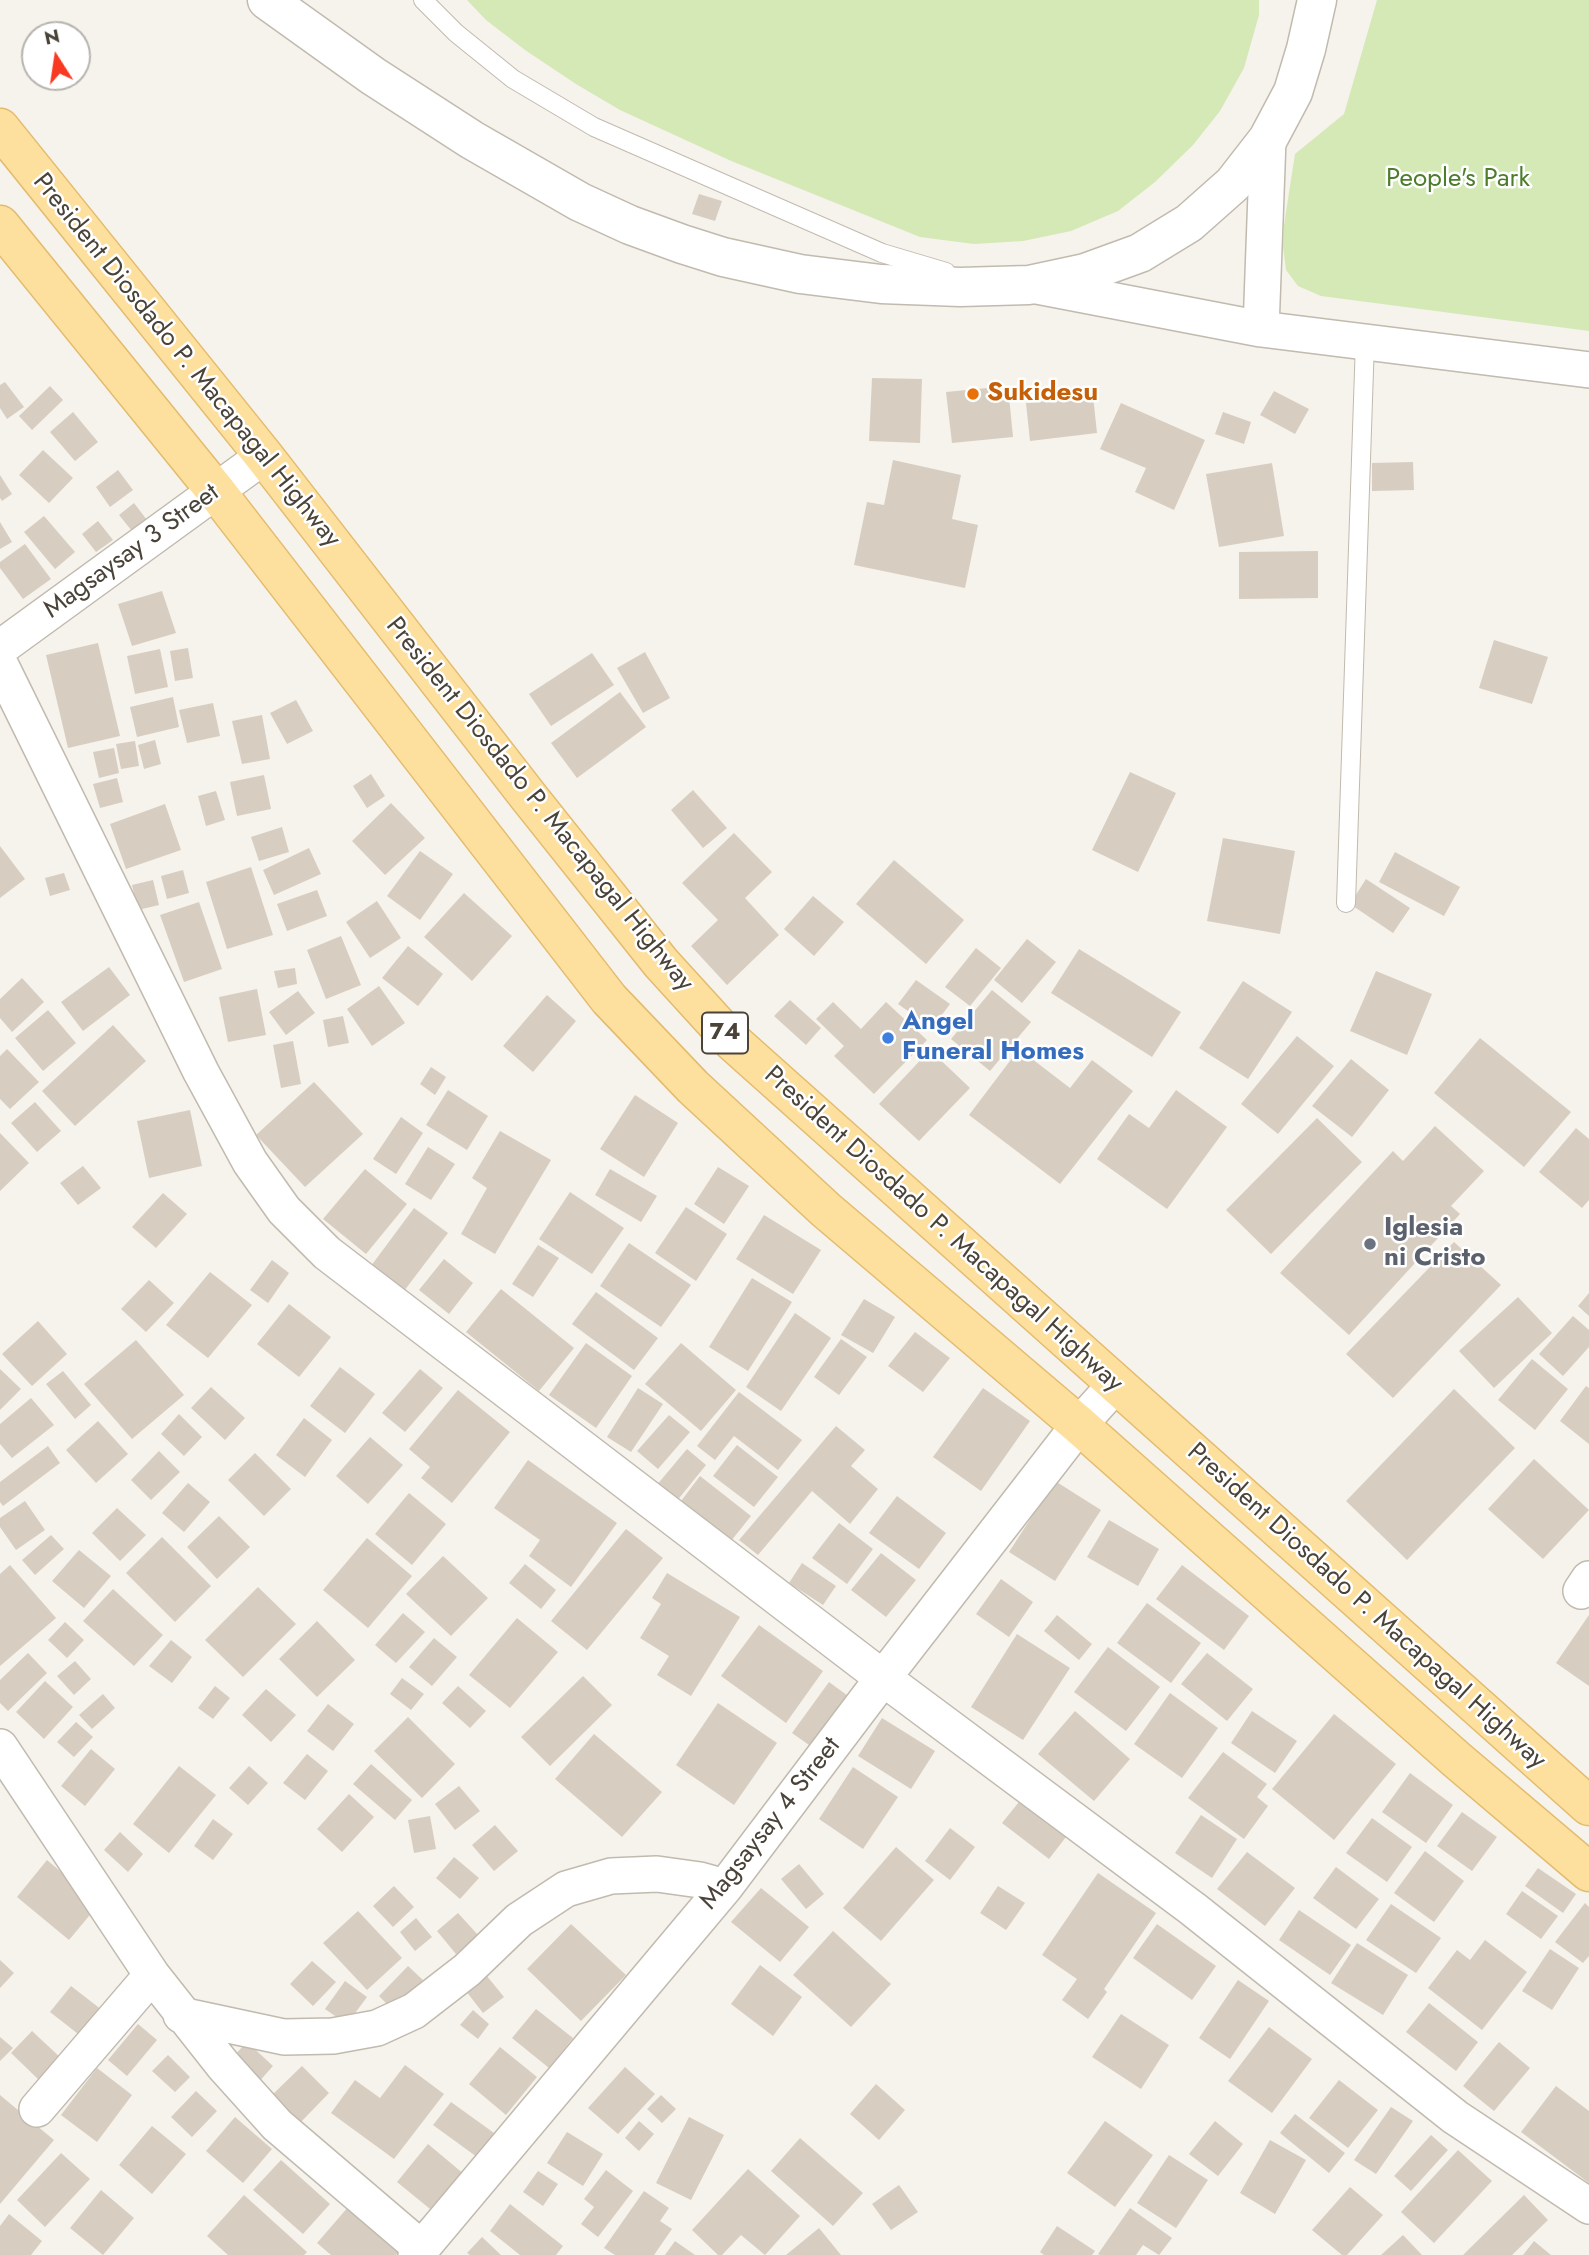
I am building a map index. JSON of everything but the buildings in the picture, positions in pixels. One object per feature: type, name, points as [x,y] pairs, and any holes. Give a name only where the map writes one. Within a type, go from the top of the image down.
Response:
[{"type":"main road","name":"President Diosdado P. Macapagal Highway","points":[[0,128],[264,456],[528,796],[662,963],[733,1042],[1589,1806]]},
{"type":"main road","name":"President Diosdado P. Macapagal Highway","points":[[0,225],[215,490],[610,999],[693,1087],[826,1210],[1079,1425],[1457,1760],[1589,1872]]},
{"type":"street","points":[[267,0],[373,76],[472,140],[580,202],[631,225],[736,260],[841,280],[960,287],[1029,285],[1086,274],[1140,253],[1189,223],[1233,184],[1268,139],[1293,92],[1317,0]]},
{"type":"street","points":[[1261,329],[1268,139]]},
{"type":"street","points":[[1029,285],[1261,329],[1589,370]]},
{"type":"street","name":"Magsaysay 3 Street","points":[[0,648],[264,456]]},
{"type":"street","points":[[0,664],[201,1072],[250,1162],[284,1210],[327,1253],[883,1678],[1193,1909],[1455,2117],[1589,2206]]},
{"type":"street","name":"Magsaysay 4 Street","points":[[418,2252],[725,1887],[1079,1425],[1116,1384]]},
{"type":"street","points":[[0,1747],[152,1975],[222,2066],[277,2125],[418,2252]]},
{"type":"street","points":[[181,2015],[284,2037],[333,2036],[377,2028],[414,2011],[467,1970],[519,1920],[566,1889],[611,1876],[657,1874],[700,1880],[725,1887]]},
{"type":"street","points":[[37,2109],[152,1975]]},
{"type":"lane","points":[[424,0],[456,33],[513,79],[594,127],[882,253],[969,277],[1029,285]]},
{"type":"lane","points":[[1346,903],[1365,341]]},
{"type":"green space","points":[[467,0],[1259,0],[1259,15],[1244,68],[1220,111],[1193,145],[1155,182],[1118,211],[1071,231],[1023,241],[974,244],[920,237],[729,160],[620,110],[525,50],[486,20]]},
{"type":"green space","name":"People's Park","points":[[1377,0],[1589,0],[1589,331],[1321,296],[1298,286],[1286,270],[1284,225],[1295,154],[1344,114]]},
{"type":"place","name":"Sukidesu","points":[[973,394]]},
{"type":"place","name":"Angel Funeral Homes","points":[[888,1038]]},
{"type":"place","name":"Iglesia ni Cristo","points":[[1370,1244]]}]
